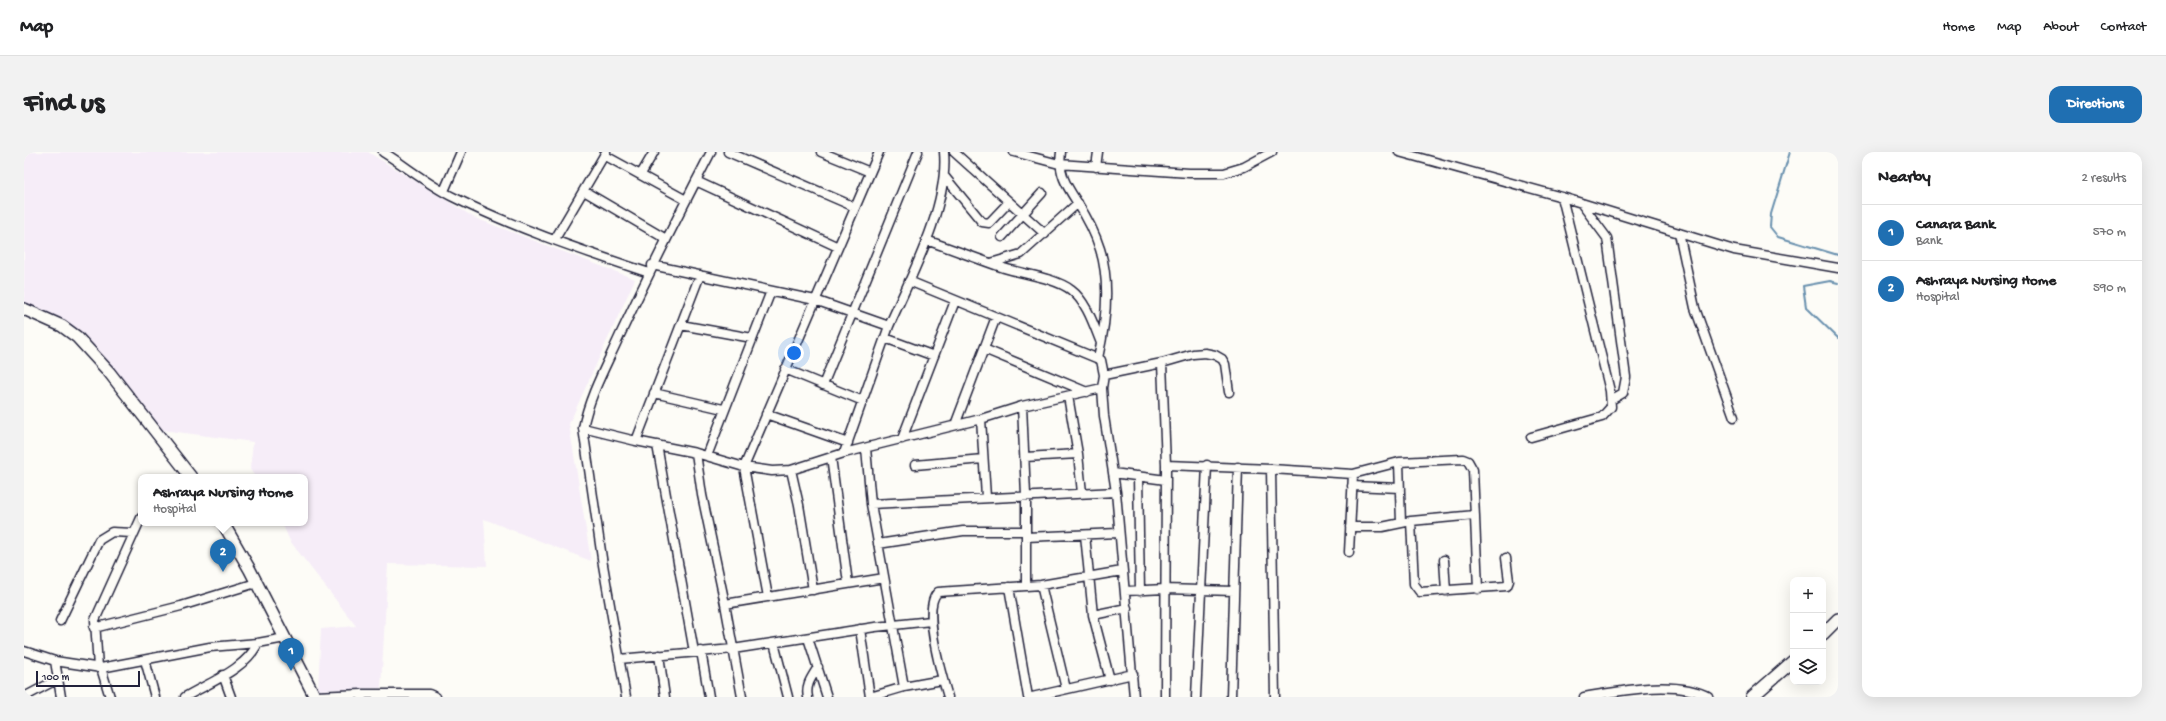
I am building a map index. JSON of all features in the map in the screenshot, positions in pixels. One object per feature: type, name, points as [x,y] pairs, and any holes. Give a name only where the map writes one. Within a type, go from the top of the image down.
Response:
[{"type":"main road","points":[[24,309],[62,326],[77,337],[109,372],[189,474]]},
{"type":"main road","points":[[225,526],[256,582],[315,696]]},
{"type":"main road","points":[[1826,631],[1838,620]]},
{"type":"main road","points":[[1752,697],[1790,664]]},
{"type":"street","points":[[444,191],[461,152]]},
{"type":"street","points":[[641,174],[654,152]]},
{"type":"street","points":[[626,697],[597,527],[583,428],[585,416],[652,265],[711,152]]},
{"type":"street","points":[[728,152],[855,207]]},
{"type":"street","points":[[821,152],[870,172]]},
{"type":"street","points":[[768,597],[744,467],[879,152]]},
{"type":"street","points":[[824,385],[851,312],[918,152]]},
{"type":"street","points":[[844,453],[889,326],[909,282],[939,207],[945,177],[944,152]]},
{"type":"street","points":[[954,152],[1045,234]]},
{"type":"street","points":[[1016,152],[1059,164],[1189,173],[1224,173],[1244,167],[1272,152]]},
{"type":"street","points":[[1061,152],[1059,164],[1065,183],[1078,203],[1095,236],[1104,266],[1106,301],[1098,358]]},
{"type":"street","points":[[1096,167],[1098,152]]},
{"type":"street","points":[[1399,152],[1423,156],[1752,254],[1838,268]]},
{"type":"street","points":[[555,239],[605,153],[686,200]]},
{"type":"street","points":[[389,154],[444,191],[478,209],[649,273]]},
{"type":"street","points":[[945,177],[982,222],[989,223],[1009,202]]},
{"type":"street","points":[[696,181],[838,247]]},
{"type":"street","points":[[584,191],[666,239]]},
{"type":"street","points":[[1002,237],[1042,193]]},
{"type":"street","points":[[1531,437],[1602,417],[1611,407],[1611,400],[1562,197]]},
{"type":"street","points":[[991,263],[1021,254],[1078,203]]},
{"type":"street","points":[[1581,203],[1603,230],[1610,251],[1626,377],[1623,393],[1611,400]]},
{"type":"street","points":[[1679,233],[1695,308],[1734,418]]},
{"type":"street","points":[[926,240],[991,263],[1059,284],[1071,290],[1089,315],[1101,343]]},
{"type":"street","points":[[652,265],[815,300],[889,326]]},
{"type":"street","points":[[636,441],[700,275]]},
{"type":"street","points":[[909,282],[955,302],[1098,358],[1103,365],[1104,375],[1102,388],[1116,492],[1118,533],[1127,608],[1134,697]]},
{"type":"street","points":[[707,456],[723,409],[771,290]]},
{"type":"street","points":[[902,439],[955,302]]},
{"type":"street","points":[[955,425],[996,317]]},
{"type":"street","points":[[681,325],[752,338]]},
{"type":"street","points":[[885,338],[934,356]]},
{"type":"street","points":[[984,349],[1087,392]]},
{"type":"street","points":[[1104,375],[1162,363],[1193,354],[1216,355],[1225,364],[1229,392]]},
{"type":"street","points":[[1162,363],[1166,465],[1165,697]]},
{"type":"street","points":[[785,370],[863,401]]},
{"type":"street","points":[[583,428],[636,441],[696,453],[744,467],[772,471],[791,470],[844,453],[981,419],[1022,406],[1102,388]]},
{"type":"street","points":[[654,394],[723,409]]},
{"type":"street","points":[[1068,396],[1078,454],[1082,493]]},
{"type":"street","points":[[1022,406],[1026,496],[1026,586]]},
{"type":"street","points":[[766,414],[848,443]]},
{"type":"street","points":[[981,419],[986,497]]},
{"type":"street","points":[[657,445],[697,652],[709,697]]},
{"type":"street","points":[[866,448],[871,504],[904,687]]},
{"type":"street","points":[[696,453],[702,495],[725,604],[742,697]]},
{"type":"street","points":[[1025,457],[1078,454]]},
{"type":"street","points":[[831,457],[848,583]]},
{"type":"street","points":[[915,465],[983,459]]},
{"type":"street","points":[[1166,465],[1207,465],[1353,474],[1399,462],[1463,459],[1468,461],[1472,470],[1478,589]]},
{"type":"street","points":[[1399,462],[1401,523]]},
{"type":"street","points":[[1196,697],[1207,465]]},
{"type":"street","points":[[1231,697],[1238,467]]},
{"type":"street","points":[[1271,469],[1275,697]]},
{"type":"street","points":[[791,470],[799,505],[813,590]]},
{"type":"street","points":[[1113,473],[1166,480]]},
{"type":"street","points":[[1349,552],[1353,474]]},
{"type":"street","points":[[1138,476],[1140,591]]},
{"type":"street","points":[[1352,486],[1400,488]]},
{"type":"street","points":[[871,504],[986,497],[1116,492]]},
{"type":"street","points":[[1350,528],[1382,527],[1411,521],[1474,515]]},
{"type":"street","points":[[1411,521],[1414,584],[1420,592],[1507,586],[1509,581],[1506,558]]},
{"type":"street","points":[[110,697],[99,668],[94,628],[98,613],[138,524]]},
{"type":"street","points":[[878,544],[962,531],[1085,535],[1118,533]]},
{"type":"street","points":[[60,621],[99,540],[112,532],[133,533]]},
{"type":"street","points":[[1085,535],[1093,615],[1110,680]]},
{"type":"street","points":[[1444,560],[1446,591]]},
{"type":"street","points":[[948,697],[942,680],[931,621],[932,600],[938,592],[1041,585],[1122,571]]},
{"type":"street","points":[[725,604],[884,578]]},
{"type":"street","points":[[94,628],[181,606],[256,582]]},
{"type":"street","points":[[1041,585],[1066,689]]},
{"type":"street","points":[[1009,588],[1028,697]]},
{"type":"street","points":[[1125,592],[1166,589],[1234,591]]},
{"type":"street","points":[[1093,615],[1127,608]]},
{"type":"street","points":[[619,659],[733,649],[860,629],[931,621]]},
{"type":"street","points":[[860,629],[870,697],[904,687],[942,680]]},
{"type":"street","points":[[24,651],[55,661],[99,668],[210,647],[258,643],[285,638]]},
{"type":"street","points":[[808,638],[827,697]]},
{"type":"street","points":[[185,697],[238,666],[254,652],[258,643]]},
{"type":"street","points":[[774,643],[788,697]]},
{"type":"street","points":[[659,655],[665,697]]},
{"type":"street","points":[[145,660],[154,697]]},
{"type":"street","points":[[55,661],[61,697]]},
{"type":"street","points":[[808,697],[807,689],[809,680],[818,667]]},
{"type":"street","points":[[1032,697],[1133,674]]},
{"type":"street","points":[[223,675],[231,697]]},
{"type":"street","points":[[24,697],[58,679]]},
{"type":"street","points":[[1584,697],[1649,689],[1687,689],[1700,692],[1709,697]]},
{"type":"street","points":[[315,696],[399,696],[429,694],[436,697]]},
{"type":"shaded area","points":[[24,152],[368,152],[475,218],[635,279],[569,424],[591,561],[484,519],[487,566],[388,564],[381,688],[318,690],[321,629],[356,626],[290,541],[283,526],[308,526],[308,474],[253,474],[250,469],[253,442],[162,430],[83,333],[24,302]]},
{"type":"waterway","points":[[1790,152],[1771,214],[1770,227],[1778,237],[1838,255]]},
{"type":"waterway","points":[[1838,283],[1830,281],[1803,286],[1806,307],[1838,338]]},
{"type":"place","name":"Ashraya Nursing Home","points":[[223,572]]},
{"type":"place","name":"Canara Bank","points":[[291,671]]}]
